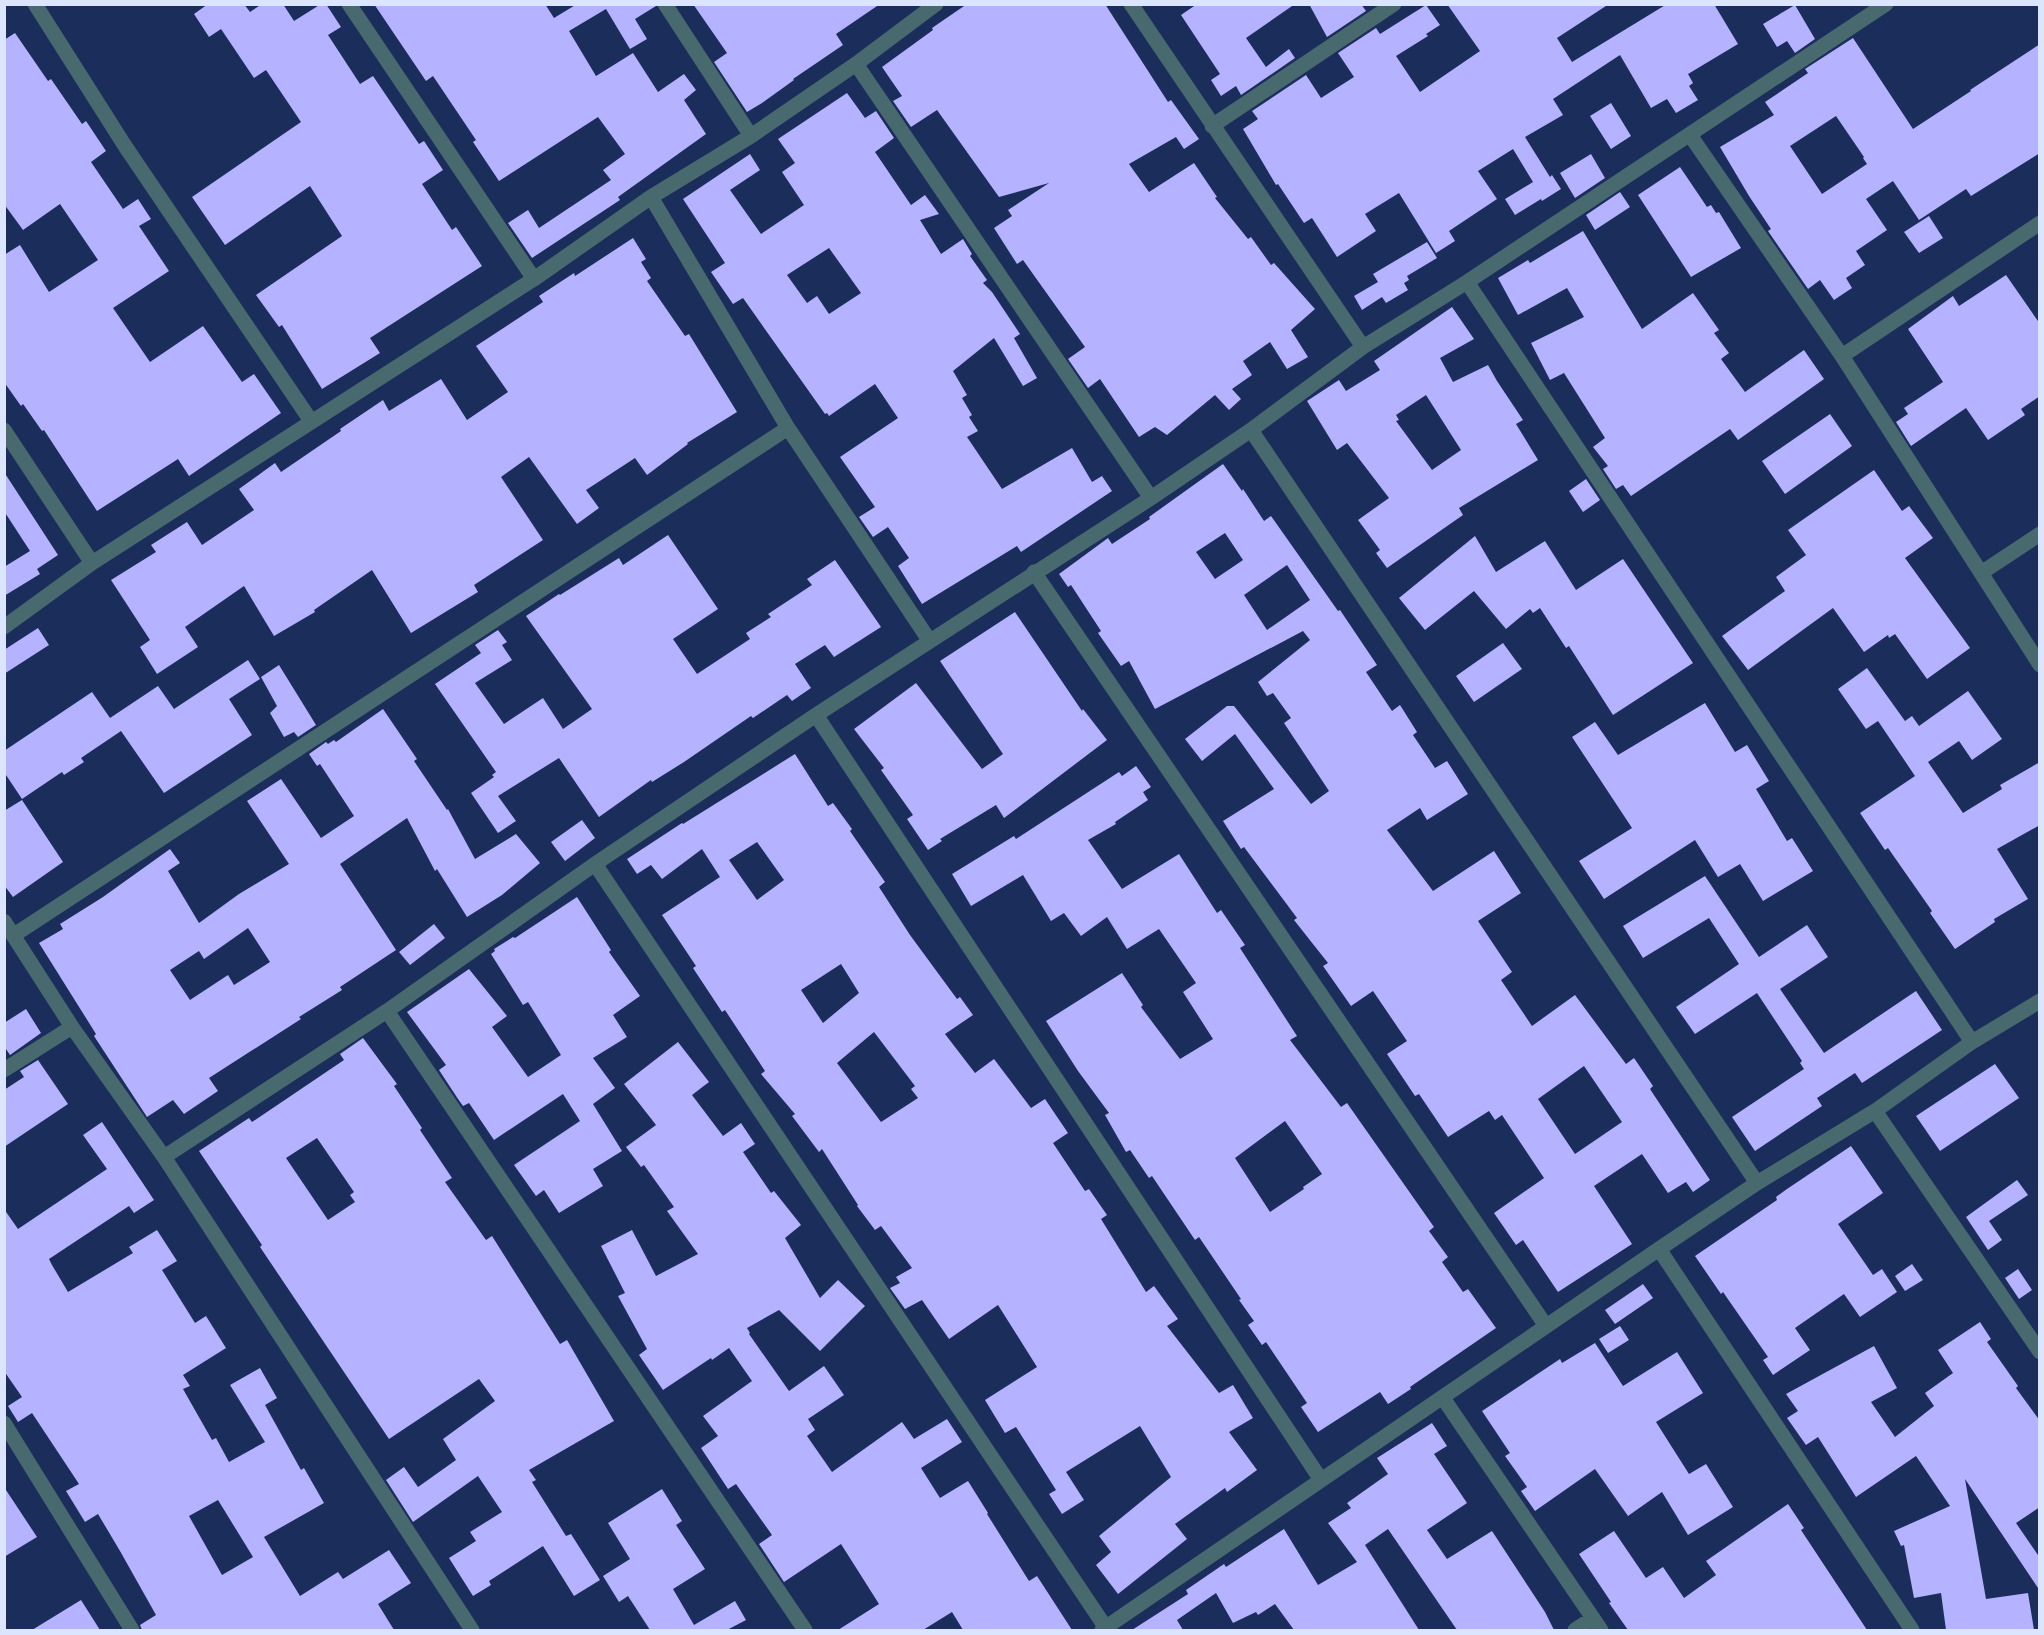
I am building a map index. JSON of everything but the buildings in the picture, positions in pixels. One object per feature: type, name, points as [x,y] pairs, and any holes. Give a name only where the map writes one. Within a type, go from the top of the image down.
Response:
[{"type":"street","points":[[35,4],[125,146],[311,421]]},
{"type":"street","points":[[349,4],[534,279]]},
{"type":"street","points":[[665,4],[751,136]]},
{"type":"street","points":[[4,627],[92,563],[534,279],[651,197],[751,136],[856,64],[936,4]]},
{"type":"street","points":[[1131,4],[1364,347]]},
{"type":"street","points":[[1212,126],[1394,4]]},
{"type":"street","points":[[164,1157],[387,1011],[595,864],[816,715],[1151,498],[1251,430],[1364,347],[1467,282],[1886,4]]},
{"type":"street","points":[[856,64],[1151,498]]},
{"type":"street","points":[[1690,135],[1842,356],[2040,665]]},
{"type":"street","points":[[651,197],[788,428],[929,640]]},
{"type":"street","points":[[1842,356],[2040,224]]},
{"type":"street","points":[[1467,282],[1972,1042]]},
{"type":"street","points":[[14,935],[788,428]]},
{"type":"street","points":[[4,430],[92,563]]},
{"type":"street","points":[[1251,430],[1757,1183]]},
{"type":"street","points":[[1981,573],[2040,534]]},
{"type":"street","points":[[1034,572],[1546,1326]]},
{"type":"street","points":[[816,715],[1321,1480]]},
{"type":"street","points":[[595,864],[1104,1629],[1757,1183],[1875,1111],[1972,1042],[2040,1001]]},
{"type":"street","points":[[4,921],[72,1027],[164,1157],[472,1630]]},
{"type":"street","points":[[387,1011],[805,1630]]},
{"type":"street","points":[[4,1070],[72,1027]]},
{"type":"street","points":[[1875,1111],[2040,1352]]},
{"type":"street","points":[[1659,1249],[1912,1630]]},
{"type":"street","points":[[1443,1398],[1597,1624],[1575,1630]]},
{"type":"street","points":[[4,1424],[132,1630]]}]
